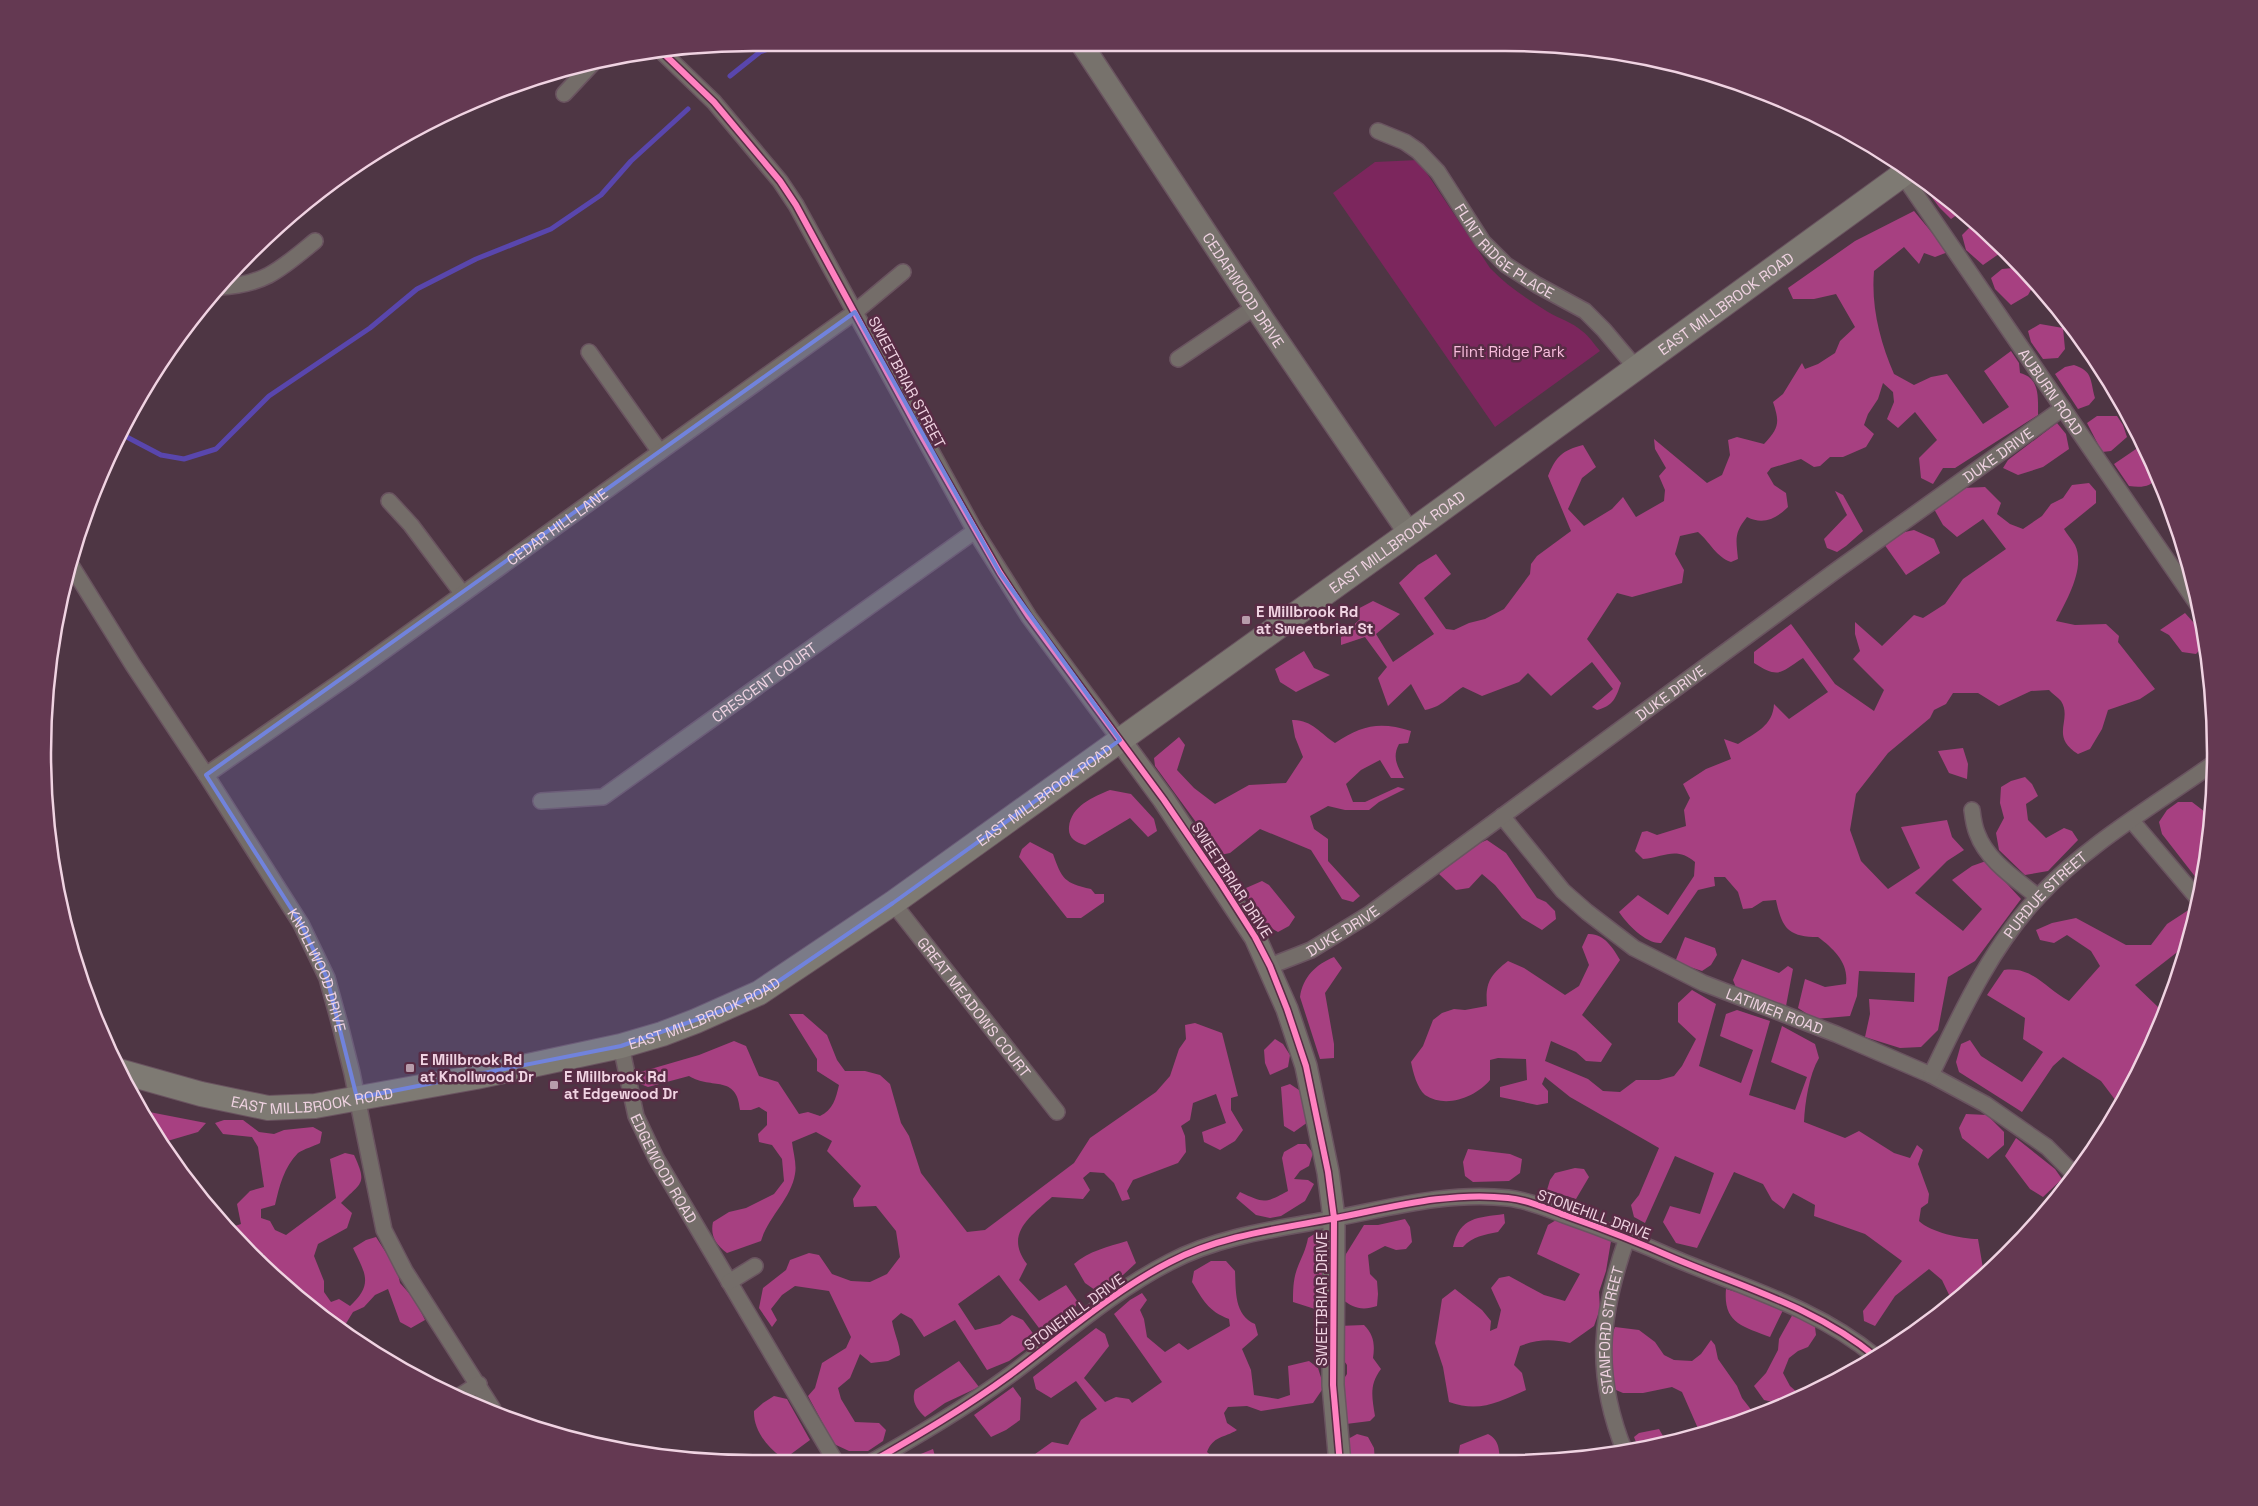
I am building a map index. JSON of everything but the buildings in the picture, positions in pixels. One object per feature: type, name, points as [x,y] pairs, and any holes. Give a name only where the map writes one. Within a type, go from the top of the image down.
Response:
[{"type":"main road","name":"EAST MILLBROOK ROAD","points":[[130,1074],[201,1094],[268,1108],[315,1106],[476,1077],[621,1046],[679,1028],[759,993],[893,903],[1409,533],[1902,175]]},
{"type":"street","name":"CEDARWOOD DRIVE","points":[[1086,51],[1255,307],[1409,533]]},
{"type":"street","name":"SWEETBRIAR STREET","points":[[667,56],[714,102],[780,181],[796,205],[975,531],[1029,617],[1120,740]]},
{"type":"street","points":[[564,94],[585,72]]},
{"type":"street","name":"FLINT RIDGE PLACE","points":[[1378,131],[1405,142],[1418,151],[1438,172],[1483,242],[1506,265],[1537,286],[1585,311],[1636,368]]},
{"type":"street","name":"AUBURN ROAD","points":[[1913,183],[2063,408],[2187,589]]},
{"type":"street","points":[[228,287],[242,286],[265,278],[288,264],[315,241]]},
{"type":"street","name":"CEDAR HILL LANE","points":[[206,775],[262,737],[855,312],[903,272]]},
{"type":"street","points":[[1178,359],[1255,307]]},
{"type":"street","points":[[589,352],[660,452]]},
{"type":"street","name":"DUKE DRIVE","points":[[1270,966],[1311,950],[1338,934],[1834,572],[2063,408]]},
{"type":"street","points":[[389,500],[411,525],[462,593]]},
{"type":"street","name":"CRESCENT COURT","points":[[541,801],[602,797],[975,531]]},
{"type":"street","name":"KNOLLWOOD DRIVE","points":[[75,572],[133,666],[206,775],[300,924],[327,978],[357,1098],[384,1230],[405,1271],[490,1403]]},
{"type":"street","name":"SWEETBRIAR DRIVE","points":[[1120,740],[1164,800],[1255,937],[1270,966],[1306,1066],[1328,1172],[1334,1218],[1333,1385],[1339,1455]]},
{"type":"street","name":"PURDUE STREET","points":[[1931,1075],[1964,1007],[1986,969],[2038,897],[2079,858],[2206,768]]},
{"type":"street","points":[[1972,810],[1977,832],[1984,847],[1994,859],[2038,897]]},
{"type":"street","name":"LATIMER ROAD","points":[[1502,816],[1563,891],[1634,948],[1703,983],[1836,1034],[1931,1075],[1985,1104],[2047,1147],[2069,1169]]},
{"type":"street","points":[[2132,821],[2192,892]]},
{"type":"street","name":"GREAT MEADOWS COURT","points":[[893,903],[1057,1112]]},
{"type":"street","name":"EDGEWOOD ROAD","points":[[621,1046],[636,1116],[656,1158],[832,1455]]},
{"type":"street","name":"STONEHILL DRIVE","points":[[884,1455],[941,1422],[986,1392],[1134,1283],[1169,1262],[1208,1244],[1334,1218],[1458,1197],[1510,1198],[1537,1205],[1627,1238],[1786,1302],[1839,1331],[1870,1352]]},
{"type":"street","name":"STANFORD STREET","points":[[1622,1444],[1609,1405],[1604,1374],[1602,1339],[1613,1276],[1627,1238]]},
{"type":"street","points":[[729,1282],[755,1266]]},
{"type":"street","points":[[465,1392],[479,1384]]},
{"type":"highlighted area","points":[[855,312],[1000,573],[1120,740],[893,903],[773,985],[727,1009],[621,1046],[357,1098],[327,978],[301,924],[206,775]]},
{"type":"green space","name":"Flint Ridge Park","points":[[1418,160],[1490,268],[1503,281],[1525,297],[1578,328],[1587,335],[1600,351],[1495,427],[1333,193],[1375,162]]},
{"type":"shaded area","points":[[1930,194],[1956,215],[1951,219]]},
{"type":"shaded area","points":[[1914,211],[1948,252],[1935,257],[1924,253],[1919,264],[1904,247],[1874,271],[1875,311],[1894,374],[1914,385],[1931,377],[1947,374],[1983,424],[2009,407],[1984,371],[2011,351],[2019,363],[2020,373],[2031,379],[2034,384],[2038,395],[2038,415],[1955,468],[1943,468],[1933,484],[1921,478],[1919,458],[1937,440],[1915,412],[1898,428],[1887,419],[1894,402],[1893,392],[1883,383],[1878,399],[1868,414],[1864,425],[1874,434],[1866,447],[1843,457],[1830,457],[1820,466],[1814,467],[1801,459],[1771,468],[1767,473],[1774,485],[1786,493],[1788,507],[1779,515],[1769,520],[1764,521],[1747,517],[1737,536],[1738,559],[1731,562],[1721,557],[1698,532],[1680,536],[1675,554],[1684,570],[1682,583],[1632,597],[1617,593],[1587,639],[1621,683],[1615,697],[1607,706],[1597,710],[1592,707],[1613,689],[1592,662],[1551,696],[1528,673],[1519,682],[1482,696],[1463,687],[1441,704],[1425,710],[1411,684],[1388,706],[1378,678],[1387,667],[1365,637],[1341,645],[1341,637],[1360,619],[1350,613],[1373,601],[1400,614],[1376,634],[1393,662],[1434,634],[1399,583],[1418,565],[1436,554],[1451,574],[1424,598],[1446,629],[1454,630],[1469,623],[1485,619],[1504,609],[1530,574],[1531,564],[1537,556],[1571,531],[1548,476],[1557,459],[1565,452],[1576,447],[1583,445],[1596,467],[1582,478],[1568,509],[1584,526],[1612,509],[1623,497],[1636,517],[1664,501],[1665,490],[1659,476],[1666,468],[1655,449],[1654,439],[1707,483],[1722,475],[1730,455],[1728,440],[1737,437],[1764,444],[1773,434],[1777,425],[1777,415],[1773,402],[1783,394],[1802,363],[1805,369],[1818,364],[1835,353],[1840,341],[1855,327],[1836,294],[1814,299],[1793,299],[1788,288],[1855,241]]},
{"type":"shaded area","points":[[1970,227],[1998,254],[1983,265],[1966,250],[1962,235]]},
{"type":"shaded area","points":[[2012,268],[2032,289],[2028,295],[2011,305],[1995,289],[1991,278],[2002,269]]},
{"type":"shaded area","points":[[2040,324],[2063,328],[2065,349],[2058,358],[2043,359],[2031,342],[2028,331]]},
{"type":"shaded area","points":[[2074,365],[2088,373],[2095,398],[2089,405],[2078,409],[2055,374],[2065,367]]},
{"type":"shaded area","points":[[2097,416],[2117,416],[2123,425],[2127,437],[2111,451],[2102,452],[2087,423]]},
{"type":"shaded area","points":[[2057,423],[2066,434],[2069,449],[2043,467],[2018,475],[2003,468],[2008,460]]},
{"type":"shaded area","points":[[2137,449],[2152,483],[2146,486],[2129,486],[2114,464]]},
{"type":"shaded area","points":[[2089,483],[2096,491],[2096,503],[2064,529],[2075,545],[2078,554],[2078,564],[2073,584],[2056,621],[2075,625],[2106,624],[2119,636],[2118,642],[2155,689],[2140,699],[2108,710],[2102,729],[2090,749],[2078,754],[2065,741],[2063,734],[2064,708],[2061,701],[2049,690],[2031,691],[1999,706],[1978,693],[1953,693],[1946,704],[1934,710],[1930,718],[1888,753],[1856,794],[1850,830],[1861,861],[1888,889],[1920,868],[1901,827],[1947,820],[1952,837],[1964,850],[1947,861],[1915,893],[1963,931],[1982,909],[1952,880],[1972,866],[1986,861],[2021,899],[1975,961],[1948,977],[1938,1030],[1921,1047],[1900,1048],[1865,1037],[1870,1014],[1869,999],[1914,1002],[1915,973],[1859,971],[1857,996],[1850,1016],[1815,1019],[1798,1008],[1805,979],[1825,987],[1846,984],[1843,963],[1830,946],[1818,937],[1800,935],[1788,929],[1781,918],[1776,900],[1763,901],[1752,908],[1743,909],[1738,892],[1725,877],[1714,877],[1715,886],[1698,890],[1661,943],[1643,937],[1627,922],[1619,912],[1638,895],[1668,915],[1694,876],[1695,862],[1682,854],[1676,853],[1643,859],[1635,851],[1642,832],[1647,831],[1657,835],[1686,826],[1684,810],[1690,798],[1683,784],[1706,769],[1731,759],[1724,739],[1738,744],[1757,732],[1767,723],[1773,712],[1774,704],[1789,719],[1828,692],[1803,658],[1784,670],[1774,672],[1754,663],[1754,652],[1791,624],[1835,684],[1874,711],[1884,690],[1853,659],[1860,651],[1855,634],[1855,622],[1882,646],[1914,615],[1923,618],[1945,604],[1963,579],[2006,549],[1983,519],[1957,537],[1943,525],[1934,509],[1963,488],[1985,487],[2001,503],[1997,514],[2010,524],[2023,529],[2042,516],[2051,504],[2063,498],[2072,485]]},
{"type":"shaded area","points":[[1835,491],[1843,495],[1863,531],[1837,552],[1827,548],[1824,539],[1847,515]]},
{"type":"shaded area","points":[[1914,530],[1934,539],[1940,553],[1906,575],[1884,544],[1905,532]]},
{"type":"shaded area","points":[[2185,613],[2194,623],[2199,651],[2196,654],[2182,652],[2169,635],[2160,630]]},
{"type":"shaded area","points":[[1304,651],[1314,668],[1330,675],[1296,692],[1280,682],[1275,669]]},
{"type":"shaded area","points":[[1292,720],[1299,720],[1310,724],[1335,743],[1354,732],[1371,726],[1390,726],[1411,731],[1408,743],[1399,744],[1396,753],[1397,765],[1404,778],[1391,778],[1380,760],[1361,770],[1346,784],[1353,802],[1365,802],[1398,787],[1405,789],[1379,802],[1369,810],[1345,810],[1328,806],[1310,816],[1314,829],[1328,839],[1328,861],[1360,896],[1353,902],[1342,899],[1311,850],[1260,829],[1230,853],[1220,855],[1155,766],[1154,758],[1179,737],[1185,745],[1177,770],[1194,788],[1215,804],[1249,785],[1286,783],[1303,757],[1295,737]]},
{"type":"shaded area","points":[[1963,748],[1968,764],[1967,779],[1949,773],[1938,751]]},
{"type":"shaded area","points":[[2025,777],[2032,784],[2038,796],[2026,804],[2028,820],[2046,838],[2064,828],[2072,831],[2078,840],[2048,871],[2025,875],[1999,850],[1996,833],[2004,818],[2000,803],[2001,787],[2011,781]]},
{"type":"shaded area","points":[[1110,790],[1131,794],[1154,819],[1157,831],[1148,837],[1130,818],[1085,845],[1073,839],[1069,827],[1074,813],[1084,803]]},
{"type":"shaded area","points":[[2178,802],[2192,802],[2204,811],[2195,877],[2162,834],[2159,822],[2167,810]]},
{"type":"shaded area","points":[[1487,840],[1506,853],[1537,898],[1546,902],[1555,911],[1556,919],[1542,930],[1522,918],[1495,885],[1482,874],[1469,888],[1456,890],[1439,874],[1473,846]]},
{"type":"shaded area","points":[[1030,842],[1053,854],[1065,879],[1075,885],[1091,889],[1095,894],[1104,894],[1104,902],[1081,918],[1067,918],[1019,857],[1022,849]]},
{"type":"shaded area","points":[[1262,881],[1269,885],[1295,917],[1289,926],[1278,932],[1264,924],[1248,899],[1246,888]]},
{"type":"shaded area","points":[[2189,910],[2178,951],[2135,985],[2159,1007],[2115,1100],[2101,1081],[2063,1057],[2053,1066],[2022,1112],[1959,1072],[1956,1062],[1961,1044],[1970,1040],[1981,1056],[2022,1082],[2043,1052],[2023,1039],[2025,1018],[1987,995],[2004,970],[2023,971],[2069,1001],[2100,966],[2091,951],[2067,935],[2054,943],[2040,940],[2036,930],[2052,923],[2076,918],[2126,945],[2151,945],[2167,924]]},
{"type":"shaded area","points":[[1588,934],[1594,934],[1611,946],[1620,960],[1582,1015],[1612,1044],[1601,1062],[1586,1061],[1576,1052],[1551,1041],[1545,1061],[1588,1079],[1603,1091],[1620,1092],[1636,1080],[1659,1080],[1674,1076],[1682,1066],[1696,1039],[1678,1022],[1678,1003],[1692,990],[1716,1004],[1699,1066],[1741,1083],[1753,1050],[1720,1036],[1726,1014],[1737,1010],[1770,1021],[1749,1095],[1795,1110],[1807,1077],[1771,1062],[1782,1026],[1815,1044],[1819,1058],[1808,1089],[1804,1122],[1845,1138],[1859,1131],[1894,1153],[1910,1158],[1917,1145],[1923,1150],[1918,1164],[1929,1194],[1928,1203],[1921,1208],[1919,1221],[1924,1225],[1947,1234],[1978,1239],[1983,1267],[1950,1296],[1942,1280],[1929,1269],[1895,1296],[1875,1326],[1864,1321],[1863,1311],[1902,1261],[1865,1234],[1814,1216],[1815,1205],[1793,1193],[1784,1209],[1772,1200],[1763,1184],[1734,1172],[1697,1248],[1676,1243],[1663,1222],[1670,1206],[1700,1214],[1714,1173],[1675,1156],[1645,1223],[1634,1217],[1631,1205],[1639,1195],[1659,1148],[1570,1097],[1545,1077],[1542,1084],[1548,1091],[1548,1103],[1537,1105],[1500,1097],[1500,1087],[1527,1080],[1526,1059],[1498,1058],[1490,1060],[1490,1080],[1477,1091],[1460,1099],[1442,1101],[1433,1099],[1422,1092],[1414,1075],[1411,1062],[1423,1046],[1433,1020],[1442,1013],[1454,1009],[1465,1010],[1487,1006],[1487,991],[1490,980],[1508,961],[1524,968],[1565,995],[1579,986],[1589,965],[1582,947]]},
{"type":"shaded area","points":[[1685,937],[1715,948],[1717,955],[1711,965],[1702,971],[1675,962]]},
{"type":"shaded area","points":[[1334,957],[1342,968],[1325,993],[1334,1044],[1334,1058],[1320,1059],[1300,997],[1304,983],[1311,972]]},
{"type":"shaded area","points":[[1742,959],[1779,973],[1788,966],[1793,969],[1786,1006],[1737,990],[1733,980]]},
{"type":"shaded area","points":[[789,1014],[803,1014],[827,1035],[837,1060],[845,1071],[865,1071],[880,1075],[890,1084],[901,1123],[909,1136],[921,1173],[967,1232],[985,1230],[1074,1163],[1090,1138],[1156,1092],[1170,1076],[1179,1049],[1186,1039],[1185,1025],[1195,1023],[1222,1033],[1238,1096],[1231,1098],[1231,1110],[1243,1130],[1235,1141],[1220,1150],[1204,1142],[1202,1132],[1226,1123],[1216,1094],[1193,1103],[1190,1120],[1181,1126],[1185,1136],[1186,1152],[1178,1163],[1133,1180],[1127,1191],[1130,1199],[1122,1201],[1114,1183],[1104,1173],[1090,1172],[1083,1178],[1090,1190],[1083,1199],[1052,1197],[1028,1219],[1019,1235],[1018,1244],[1027,1264],[1019,1280],[1039,1301],[1066,1285],[1078,1302],[1070,1316],[1048,1329],[1039,1328],[999,1275],[958,1304],[975,1330],[1000,1324],[1012,1315],[1023,1320],[1038,1340],[1009,1361],[987,1370],[955,1320],[924,1337],[912,1319],[901,1313],[892,1321],[900,1355],[888,1361],[871,1363],[860,1354],[850,1378],[838,1388],[841,1399],[855,1422],[879,1423],[886,1430],[883,1441],[868,1451],[849,1451],[834,1444],[808,1396],[815,1388],[822,1363],[846,1348],[851,1337],[829,1291],[795,1286],[782,1295],[771,1309],[777,1320],[772,1327],[759,1308],[763,1288],[786,1270],[790,1260],[809,1253],[819,1255],[832,1274],[851,1281],[870,1282],[887,1274],[900,1257],[896,1231],[876,1206],[854,1207],[853,1199],[861,1186],[827,1151],[832,1141],[816,1132],[792,1142],[796,1166],[793,1183],[764,1232],[761,1241],[727,1253],[720,1247],[713,1236],[713,1222],[729,1212],[746,1208],[774,1194],[784,1181],[782,1159],[772,1145],[759,1142],[758,1134],[767,1125],[767,1112],[759,1107],[751,1110],[740,1110],[738,1099],[734,1091],[729,1087],[689,1076],[648,1087],[638,1083],[637,1073],[699,1055],[734,1041],[746,1046],[759,1076],[778,1082],[799,1114],[808,1112],[820,1116],[831,1107],[839,1085],[817,1071],[817,1059]]},
{"type":"shaded area","points":[[1275,1039],[1283,1044],[1290,1055],[1288,1067],[1270,1075],[1265,1063],[1264,1050]]},
{"type":"shaded area","points":[[1290,1084],[1299,1090],[1309,1103],[1308,1122],[1294,1132],[1284,1126],[1281,1087]]},
{"type":"shaded area","points":[[150,1112],[206,1123],[198,1132],[169,1141]]},
{"type":"shaded area","points":[[1966,1114],[1987,1115],[2004,1132],[2004,1145],[1988,1159],[1962,1138],[1959,1128]]},
{"type":"shaded area","points":[[224,1120],[243,1120],[259,1132],[274,1134],[284,1130],[313,1127],[322,1132],[320,1143],[298,1153],[289,1164],[280,1184],[275,1205],[261,1209],[261,1218],[270,1221],[275,1230],[286,1235],[336,1198],[330,1159],[345,1153],[354,1155],[361,1172],[361,1178],[358,1186],[341,1203],[352,1213],[347,1228],[318,1244],[314,1256],[324,1281],[324,1292],[331,1302],[339,1299],[350,1306],[358,1298],[365,1285],[365,1278],[353,1248],[366,1240],[376,1237],[397,1270],[400,1283],[415,1300],[425,1320],[411,1328],[400,1322],[388,1289],[375,1295],[364,1307],[353,1312],[346,1324],[290,1281],[235,1226],[241,1224],[237,1204],[250,1191],[264,1187],[258,1147],[252,1137],[223,1134],[215,1123]]},
{"type":"shaded area","points":[[2016,1138],[2055,1169],[2062,1179],[2043,1197],[2030,1189],[2005,1156]]},
{"type":"shaded area","points":[[1298,1144],[1306,1144],[1313,1153],[1309,1166],[1300,1171],[1294,1179],[1308,1180],[1314,1184],[1305,1201],[1281,1216],[1270,1218],[1256,1215],[1236,1198],[1240,1192],[1259,1200],[1269,1200],[1288,1191],[1282,1158],[1284,1152]]},
{"type":"shaded area","points":[[1468,1149],[1510,1154],[1522,1159],[1520,1173],[1509,1181],[1473,1182],[1465,1176],[1463,1162]]},
{"type":"shaded area","points":[[1575,1168],[1584,1169],[1589,1177],[1576,1199],[1547,1190],[1550,1180],[1555,1173]]},
{"type":"shaded area","points":[[1504,1214],[1505,1223],[1498,1232],[1475,1238],[1463,1247],[1453,1247],[1460,1229],[1471,1220]]},
{"type":"shaded area","points":[[1561,1217],[1611,1241],[1606,1271],[1599,1292],[1600,1309],[1594,1326],[1570,1343],[1545,1340],[1520,1346],[1514,1365],[1522,1373],[1526,1390],[1489,1405],[1470,1406],[1449,1402],[1443,1367],[1435,1343],[1442,1299],[1455,1289],[1482,1310],[1491,1321],[1490,1331],[1497,1328],[1501,1310],[1491,1288],[1499,1278],[1509,1276],[1544,1295],[1565,1301],[1580,1274],[1537,1254],[1548,1225]]},
{"type":"shaded area","points":[[1405,1219],[1410,1227],[1412,1242],[1406,1249],[1396,1250],[1385,1246],[1368,1255],[1370,1274],[1377,1281],[1377,1306],[1362,1308],[1346,1302],[1342,1299],[1340,1270],[1346,1254],[1364,1225],[1378,1225]]},
{"type":"shaded area","points":[[1316,1233],[1323,1242],[1324,1298],[1315,1309],[1293,1302],[1293,1298],[1297,1269],[1308,1238]]},
{"type":"shaded area","points":[[1127,1241],[1136,1263],[1123,1275],[1095,1290],[1085,1283],[1074,1264],[1105,1247]]},
{"type":"shaded area","points":[[1211,1261],[1226,1261],[1235,1271],[1236,1294],[1240,1309],[1248,1320],[1255,1324],[1258,1335],[1242,1349],[1251,1370],[1254,1395],[1278,1399],[1290,1395],[1288,1366],[1309,1361],[1318,1368],[1324,1387],[1313,1403],[1261,1411],[1247,1406],[1228,1407],[1224,1413],[1227,1423],[1237,1430],[1212,1443],[1207,1452],[1210,1455],[1034,1455],[1052,1442],[1068,1445],[1081,1420],[1097,1409],[1076,1381],[1051,1398],[1036,1389],[1033,1377],[1096,1328],[1105,1334],[1109,1346],[1084,1378],[1105,1402],[1116,1397],[1129,1399],[1132,1403],[1162,1382],[1114,1314],[1130,1300],[1142,1293],[1147,1300],[1140,1310],[1144,1319],[1147,1337],[1165,1352],[1179,1343],[1188,1350],[1230,1326],[1229,1319],[1211,1309],[1203,1300],[1192,1282],[1194,1271]]},
{"type":"shaded area","points":[[1726,1289],[1785,1306],[1770,1337],[1736,1322],[1728,1309]]},
{"type":"shaded area","points":[[1794,1312],[1815,1327],[1816,1335],[1808,1347],[1798,1351],[1789,1358],[1783,1373],[1790,1386],[1796,1391],[1772,1402],[1764,1400],[1754,1386],[1766,1373],[1778,1350],[1779,1339]]},
{"type":"shaded area","points":[[1364,1325],[1373,1340],[1373,1358],[1381,1369],[1373,1386],[1372,1397],[1375,1416],[1370,1421],[1346,1424],[1343,1380],[1347,1374],[1347,1365],[1342,1358],[1338,1326]]},
{"type":"shaded area","points":[[1615,1327],[1639,1330],[1655,1342],[1664,1355],[1674,1360],[1692,1361],[1701,1354],[1711,1340],[1715,1345],[1718,1359],[1751,1410],[1698,1428],[1682,1392],[1672,1387],[1643,1393],[1623,1393],[1609,1387],[1610,1340]]},
{"type":"shaded area","points":[[959,1361],[979,1387],[945,1403],[925,1417],[916,1405],[914,1398],[915,1390]]},
{"type":"shaded area","points":[[1013,1387],[1021,1398],[1020,1420],[1006,1430],[991,1437],[974,1415]]},
{"type":"shaded area","points":[[774,1396],[787,1399],[810,1440],[791,1454],[779,1455],[766,1443],[758,1431],[754,1418],[754,1411]]},
{"type":"shaded area","points":[[1659,1429],[1663,1436],[1636,1442],[1634,1437],[1639,1433]]},
{"type":"shaded area","points":[[1357,1434],[1368,1437],[1374,1448],[1374,1455],[1347,1455],[1348,1439]]},
{"type":"shaded area","points":[[1488,1434],[1495,1439],[1499,1455],[1458,1455],[1460,1445]]},
{"type":"shaded area","points":[[933,1449],[935,1455],[918,1455]]},
{"type":"waterway","points":[[730,76],[763,51]]},
{"type":"waterway","points":[[127,437],[161,455],[184,459],[216,449],[269,396],[370,328],[417,289],[476,259],[551,229],[601,195],[631,161],[688,109]]},
{"type":"cycle path","points":[[667,56],[714,102],[780,181],[796,205],[921,435],[1000,573],[1029,617],[1164,800],[1220,882],[1255,937],[1270,966],[1306,1066],[1328,1172],[1334,1218],[1333,1385],[1339,1455]]},
{"type":"cycle path","points":[[883,1455],[976,1399],[1108,1300],[1149,1274],[1189,1253],[1249,1234],[1441,1199],[1486,1196],[1523,1201],[1545,1208],[1622,1236],[1780,1300],[1830,1325],[1870,1352]]},
{"type":"place","name":"E Millbrook Rd at Sweetbriar St","points":[[1246,620]]},
{"type":"place","name":"E Millbrook Rd at Knollwood Dr","points":[[410,1068]]},
{"type":"place","name":"E Millbrook Rd at Edgewood Dr","points":[[554,1085]]}]
